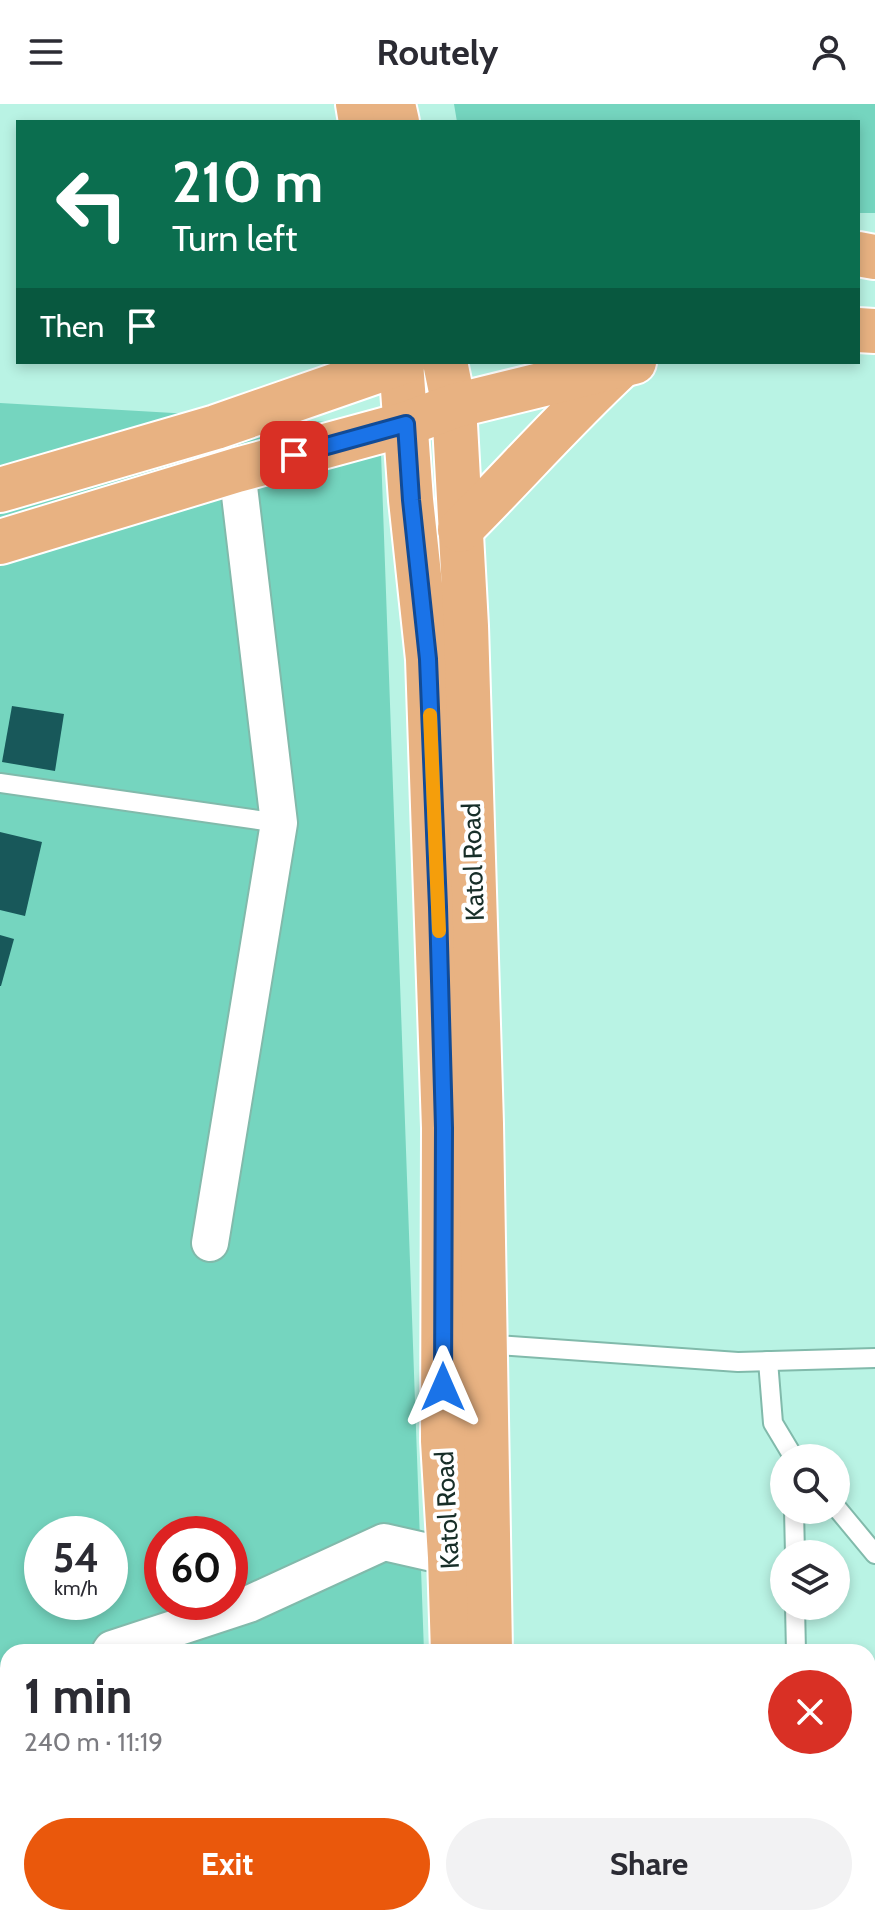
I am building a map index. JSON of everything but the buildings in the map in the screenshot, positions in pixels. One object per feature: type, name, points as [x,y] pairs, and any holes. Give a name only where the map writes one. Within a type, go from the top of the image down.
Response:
[{"type":"main road","points":[[0,490],[216,427],[396,364]]},
{"type":"main road","name":"Katol Road","points":[[402,364],[411,500],[428,659],[436,845],[444,1128],[443,1441],[453,1644]]},
{"type":"main road","name":"Katol Road","points":[[445,364],[454,406],[466,626],[481,1124],[490,1644]]},
{"type":"main road","points":[[0,542],[237,470],[406,424],[454,406],[624,364]]},
{"type":"main road","points":[[460,530],[531,459],[578,405],[627,364]]},
{"type":"street","points":[[210,1243],[279,823],[237,470]]},
{"type":"street","points":[[129,1644],[249,1604],[384,1542],[450,1557],[487,1517]]},
{"type":"lane","points":[[0,783],[279,823]]},
{"type":"lane","points":[[483,1344],[738,1362],[875,1358]]},
{"type":"lane","points":[[768,1361],[773,1423],[786,1444]]},
{"type":"lane","points":[[850,1524],[875,1554]]},
{"type":"lane","points":[[795,1620],[796,1644]]},
{"type":"green space","points":[[454,104],[875,104],[875,213],[860,213],[860,120],[457,120]]},
{"type":"green space","points":[[0,403],[380,425],[424,1644],[0,1644]]},
{"type":"slow traffic","points":[[430,715],[439,931]]},
{"type":"route","points":[[294,455],[406,424],[428,659],[438,907],[444,1128],[443,1387]]}]
